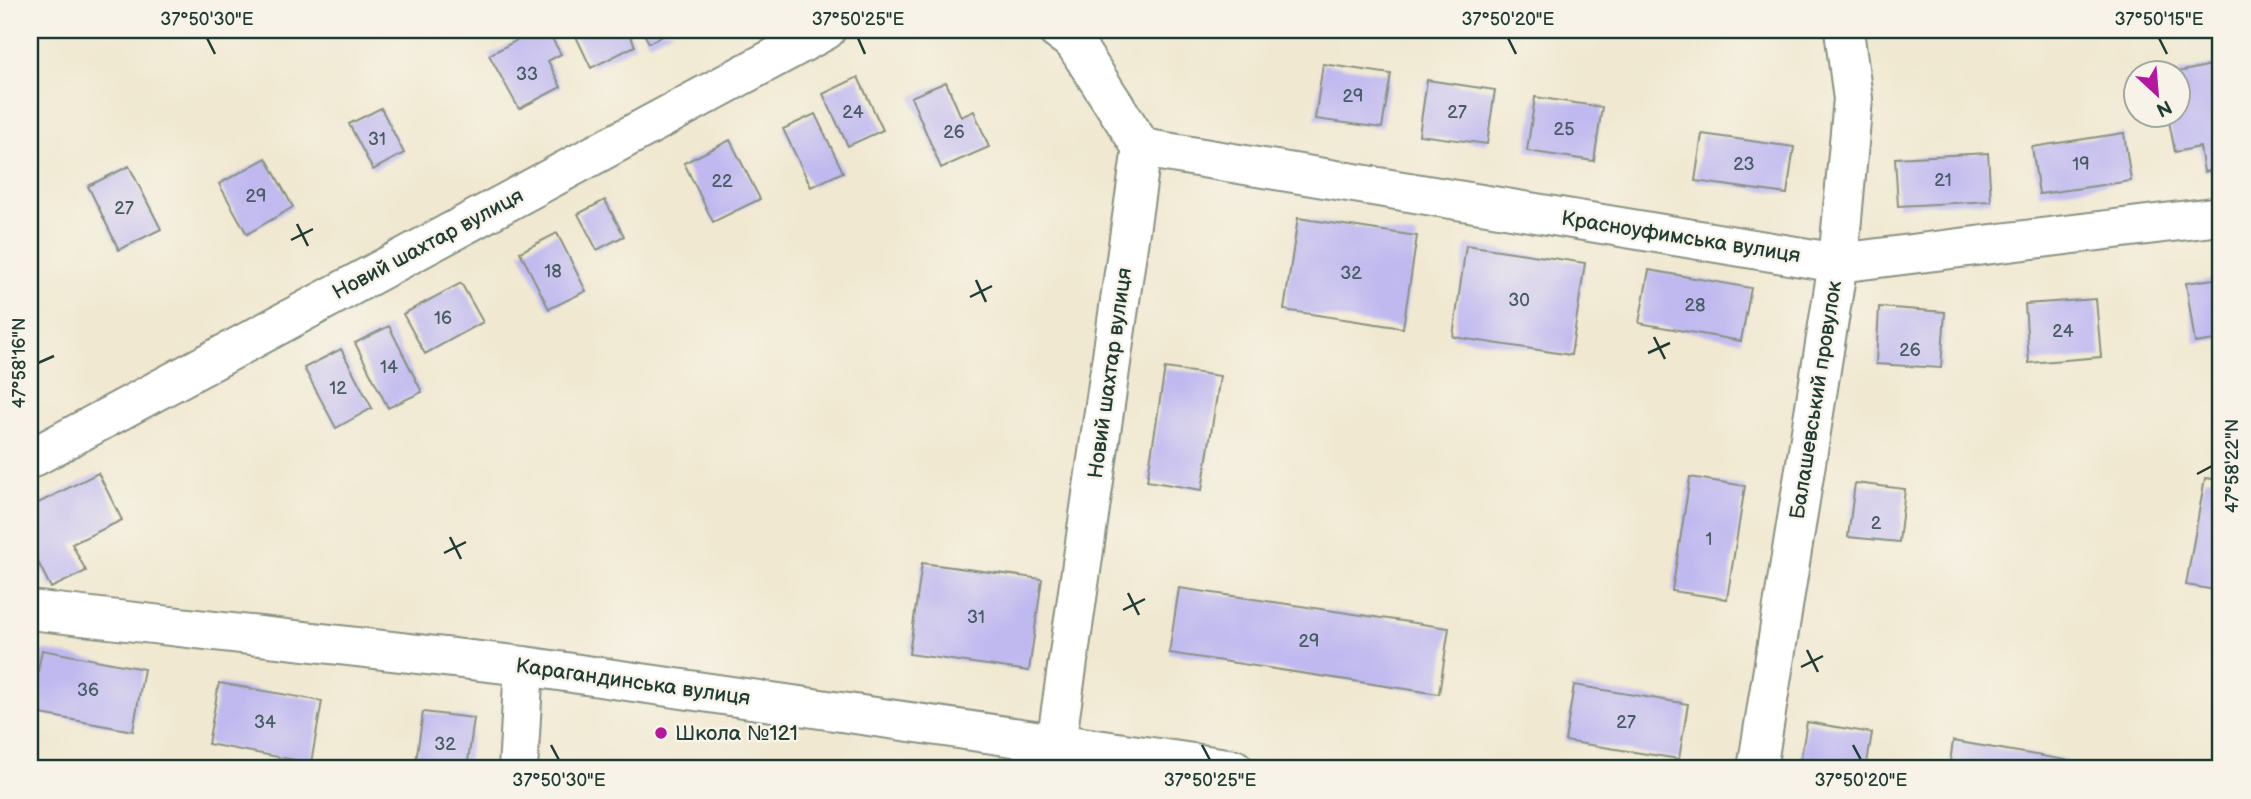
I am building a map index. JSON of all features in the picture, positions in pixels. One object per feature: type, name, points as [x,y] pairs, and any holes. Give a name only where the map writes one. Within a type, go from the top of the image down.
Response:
[{"type":"street","name":"Новий шахтар вулиця","points":[[30,459],[826,30]]},
{"type":"street","points":[[1057,30],[1074,42],[1142,148]]},
{"type":"street","name":"Балашевський провулок","points":[[1758,769],[1838,263],[1853,99],[1843,30]]},
{"type":"street","name":"Новий шахтар вулиця","points":[[1056,744],[1142,148]]},
{"type":"street","name":"Красноуфимська вулиця","points":[[1142,148],[1838,263],[2221,216]]},
{"type":"street","name":"Карагандинська вулиця","points":[[30,610],[524,666],[1234,769]]},
{"type":"street","points":[[519,769],[524,666]]},
{"type":"building","points":[[536,30],[547,30],[561,54],[548,61],[561,87],[519,109],[489,55]]},
{"type":"building","points":[[573,30],[628,30],[635,46],[591,68]]},
{"type":"building","points":[[642,30],[674,30],[649,43]]},
{"type":"building","points":[[2221,63],[2221,168],[2204,172],[2200,147],[2175,152],[2171,130],[2192,130],[2192,69]]},
{"type":"building","points":[[1323,64],[1391,74],[1382,128],[1315,119]]},
{"type":"building","points":[[858,77],[883,130],[848,146],[823,94]]},
{"type":"building","points":[[1427,80],[1495,90],[1487,144],[1419,135]]},
{"type":"building","points":[[946,82],[961,117],[974,111],[989,147],[941,168],[911,97]]},
{"type":"building","points":[[1535,97],[1602,107],[1594,161],[1527,151]]},
{"type":"building","points":[[381,108],[404,153],[373,170],[349,124]]},
{"type":"building","points":[[815,114],[843,172],[811,187],[783,129]]},
{"type":"building","points":[[2124,133],[2131,181],[2039,194],[2032,147]]},
{"type":"building","points":[[1702,134],[1794,147],[1787,194],[1695,181]]},
{"type":"building","points":[[730,140],[760,199],[713,222],[684,163]]},
{"type":"building","points":[[1988,153],[1991,201],[1898,206],[1895,158]]},
{"type":"building","points":[[266,158],[293,207],[247,234],[219,184]]},
{"type":"building","points":[[129,166],[161,229],[119,250],[88,186]]},
{"type":"building","points":[[605,200],[624,236],[597,250],[578,214]]},
{"type":"building","points":[[1298,218],[1417,236],[1403,328],[1284,310]]},
{"type":"building","points":[[557,233],[586,291],[549,309],[520,252]]},
{"type":"building","points":[[1466,245],[1585,263],[1571,355],[1453,337]]},
{"type":"building","points":[[1649,270],[1751,288],[1741,341],[1639,323]]},
{"type":"building","points":[[2221,278],[2221,339],[2195,343],[2186,283]]},
{"type":"building","points":[[461,283],[483,322],[425,354],[403,314]]},
{"type":"building","points":[[2096,299],[2101,357],[2029,363],[2025,304]]},
{"type":"building","points":[[1879,307],[1945,312],[1941,368],[1876,364]]},
{"type":"building","points":[[389,326],[422,392],[388,408],[355,343]]},
{"type":"building","points":[[341,349],[372,408],[336,428],[304,368]]},
{"type":"building","points":[[1165,368],[1220,376],[1202,490],[1147,481]]},
{"type":"building","points":[[98,473],[122,520],[72,544],[86,571],[51,588],[30,546],[30,507]]},
{"type":"building","points":[[1690,477],[1745,486],[1727,599],[1672,591]]},
{"type":"building","points":[[2205,478],[2221,480],[2221,591],[2186,585]]},
{"type":"building","points":[[1855,483],[1905,489],[1899,542],[1848,537]]},
{"type":"building","points":[[922,563],[1042,579],[1029,671],[909,654]]},
{"type":"building","points":[[1179,588],[1449,628],[1439,694],[1169,653]]},
{"type":"building","points":[[42,650],[144,669],[133,731],[30,712]]},
{"type":"building","points":[[219,683],[322,701],[311,763],[208,744]]},
{"type":"building","points":[[1574,685],[1688,704],[1679,759],[1565,741]]},
{"type":"building","points":[[423,712],[474,718],[467,769],[415,769]]},
{"type":"building","points":[[1807,722],[1872,733],[1866,769],[1799,769]]},
{"type":"building","points":[[1953,741],[2066,760],[2065,769],[1949,769]]},
{"type":"place","name":"Школа №121","points":[[661,733]]}]
